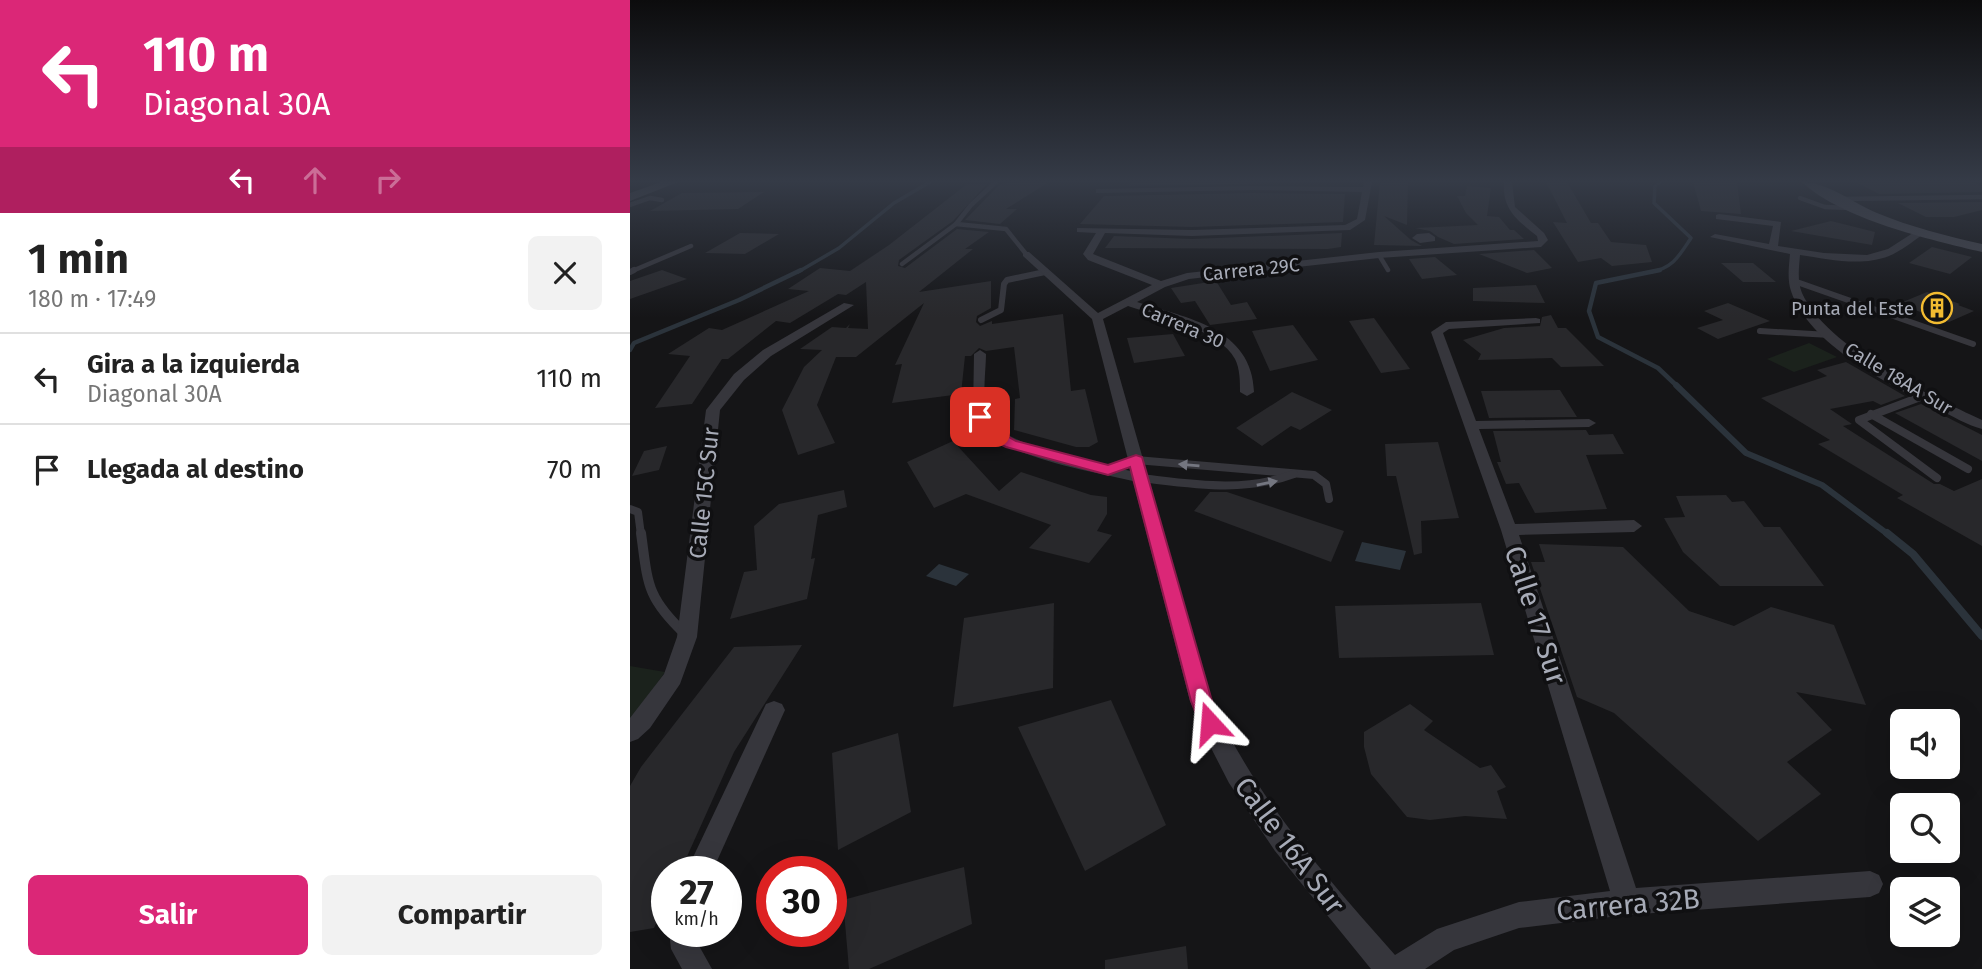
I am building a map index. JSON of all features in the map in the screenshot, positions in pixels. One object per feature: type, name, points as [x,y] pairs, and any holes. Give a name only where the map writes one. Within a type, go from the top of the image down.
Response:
[{"type":"main road","points":[[1904,227],[1982,248]]},
{"type":"street","points":[[1080,230],[1192,233],[1348,227]]},
{"type":"street","name":"Carrera 29C","points":[[1097,318],[1161,285],[1205,273],[1378,255],[1425,246],[1541,244],[1541,235],[1532,227]]},
{"type":"street","points":[[1773,246],[1777,227]]},
{"type":"street","points":[[1102,230],[1089,248],[1088,254],[1092,258],[1161,285]]},
{"type":"street","points":[[1715,237],[1795,250],[1867,257],[1881,255],[1919,233]]},
{"type":"street","name":"Calle 18AA Sur","points":[[1795,250],[1794,281],[1808,313],[1830,335],[1858,356],[1923,396],[1982,425]]},
{"type":"street","points":[[1026,254],[1097,318]]},
{"type":"street","name":"Carrera 30","points":[[1126,302],[1196,327],[1228,342],[1244,365],[1247,392]]},
{"type":"street","name":"Calle 15C Sur","points":[[630,732],[642,721],[673,678],[687,637],[713,410],[739,377],[767,353],[848,305]]},
{"type":"street","name":"Calle 16A Sur","points":[[1097,318],[1201,701],[1218,744],[1251,800],[1304,870],[1389,969]]},
{"type":"street","name":"Calle 17 Sur","points":[[1536,321],[1446,326],[1437,332],[1509,530],[1627,902]]},
{"type":"street","points":[[980,354],[980,417],[992,433],[1011,444],[1108,470],[1138,469]]},
{"type":"street","points":[[1471,425],[1589,423]]},
{"type":"street","points":[[1509,530],[1634,526]]},
{"type":"street","points":[[706,856],[774,710]]},
{"type":"street","name":"Carrera 32B","points":[[1399,969],[1447,939],[1519,915],[1627,902],[1870,884]]},
{"type":"street","points":[[685,947],[698,969]]},
{"type":"lane","points":[[902,264],[952,227]]},
{"type":"lane","points":[[988,227],[1006,229],[1026,254]]},
{"type":"lane","points":[[630,272],[691,246]]},
{"type":"lane","points":[[1378,255],[1388,270]]},
{"type":"lane","points":[[981,320],[1001,310],[1004,284],[1007,280],[1045,272]]},
{"type":"lane","points":[[1794,281],[1973,344]]},
{"type":"lane","points":[[1760,331],[1830,335]]},
{"type":"lane","points":[[1923,396],[1859,420],[1862,425],[1937,478]]},
{"type":"lane","points":[[1871,414],[1968,469]]},
{"type":"lane","points":[[1138,469],[1235,487],[1279,481],[1297,472]]},
{"type":"lane","points":[[1138,469],[1297,472],[1325,480],[1330,488],[1329,499]]},
{"type":"lane","points":[[630,509],[638,512],[649,589],[664,614],[687,637]]},
{"type":"shaded area","points":[[1809,343],[1837,357],[1794,372],[1767,359]]},
{"type":"shaded area","points":[[1362,542],[1406,551],[1400,570],[1355,561]]},
{"type":"shaded area","points":[[939,564],[969,574],[956,586],[926,576]]},
{"type":"shaded area","points":[[630,666],[665,672],[630,721]]},
{"type":"building","points":[[912,227],[944,227],[899,260],[898,266],[905,268],[957,229],[989,232],[965,249],[973,249],[919,292],[991,281],[991,308],[977,316],[976,322],[980,326],[992,321],[992,324],[1063,314],[1071,391],[1085,389],[1098,442],[1089,447],[1076,447],[1014,430],[1015,399],[1020,398],[1014,347],[986,351],[979,348],[971,356],[965,356],[961,394],[892,403],[902,364],[895,365],[924,303],[856,357],[836,357],[817,405],[835,443],[798,455],[782,410],[804,367],[822,350],[800,349],[832,327],[846,328],[850,324],[848,328],[868,329],[866,282],[846,295],[838,294],[790,323],[776,321],[728,359],[722,359],[692,404],[655,408],[690,356],[668,354],[709,328],[722,330],[809,291],[788,289],[820,268],[850,271]]},
{"type":"building","points":[[1376,227],[1397,227],[1422,246],[1374,245]]},
{"type":"building","points":[[1508,227],[1524,239],[1454,244],[1430,231],[1415,228]]},
{"type":"building","points":[[1556,227],[1601,227],[1611,242],[1646,245],[1652,262],[1612,266],[1601,258],[1578,262]]},
{"type":"building","points":[[1806,227],[1856,227],[1875,232],[1872,245],[1791,231]]},
{"type":"building","points":[[740,233],[779,234],[745,254],[705,253]]},
{"type":"building","points":[[1342,233],[1341,247],[1328,249],[1105,248],[1114,236],[1192,239]]},
{"type":"building","points":[[1932,247],[1972,257],[1950,274],[1909,263]]},
{"type":"building","points":[[1534,250],[1552,268],[1527,273],[1479,254]]},
{"type":"building","points":[[1435,257],[1457,275],[1422,279],[1409,259]]},
{"type":"building","points":[[1721,263],[1753,263],[1776,282],[1743,282]]},
{"type":"building","points":[[662,270],[687,279],[630,299],[630,281]]},
{"type":"building","points":[[1216,281],[1231,305],[1247,302],[1257,319],[1210,325],[1195,301],[1181,303],[1171,288]]},
{"type":"building","points":[[1536,285],[1545,303],[1473,301],[1473,288]]},
{"type":"building","name":"Punta del Este","points":[[1927,292],[1974,311],[1949,322],[1898,304]]},
{"type":"building","points":[[1728,303],[1770,321],[1718,339],[1697,328],[1723,320],[1704,311]]},
{"type":"building","points":[[1551,315],[1558,328],[1566,328],[1604,366],[1561,367],[1552,358],[1478,360],[1481,354],[1463,340],[1504,328],[1540,326],[1542,317]]},
{"type":"building","points":[[1374,318],[1410,369],[1381,373],[1349,321]]},
{"type":"building","points":[[1293,325],[1318,360],[1270,371],[1252,331]]},
{"type":"building","points":[[1173,334],[1185,356],[1134,363],[1127,338]]},
{"type":"building","points":[[1846,362],[1905,396],[1881,405],[1873,401],[1830,409],[1852,424],[1843,426],[1934,484],[1954,491],[1982,479],[1982,546],[1897,498],[1903,495],[1818,444],[1830,440],[1761,398],[1827,376],[1817,370]]},
{"type":"building","points":[[1560,390],[1577,417],[1489,418],[1481,391]]},
{"type":"building","points":[[1292,392],[1332,410],[1300,430],[1291,426],[1262,446],[1236,428]]},
{"type":"building","points":[[1921,404],[1982,435],[1982,461],[1895,413]]},
{"type":"building","points":[[1586,430],[1589,435],[1613,434],[1624,454],[1586,455],[1607,509],[1535,513],[1519,483],[1506,484],[1497,462],[1501,462],[1493,431]]},
{"type":"building","points":[[953,441],[999,491],[1021,472],[1091,495],[1107,497],[1107,514],[1097,531],[1112,535],[1089,563],[1029,548],[1051,525],[966,494],[934,508],[907,462]]},
{"type":"building","points":[[1438,442],[1459,518],[1421,521],[1422,553],[1414,555],[1396,476],[1387,476],[1385,444]]},
{"type":"building","points":[[667,446],[659,470],[632,476],[644,451]]},
{"type":"building","points":[[844,490],[847,507],[818,515],[811,559],[815,558],[807,599],[730,619],[744,572],[757,570],[754,526],[779,504]]},
{"type":"building","points":[[1210,492],[1227,492],[1344,531],[1331,562],[1194,511]]},
{"type":"building","points":[[1726,495],[1732,502],[1744,501],[1764,527],[1780,527],[1824,586],[1720,586],[1683,552],[1664,518],[1685,517],[1676,496]]},
{"type":"building","points":[[1539,544],[1623,547],[1689,611],[1734,626],[1771,607],[1834,625],[1866,705],[1796,692],[1832,730],[1787,762],[1821,794],[1758,841],[1614,713],[1577,697],[1531,562],[1545,562]]},
{"type":"building","points":[[1054,603],[1053,688],[953,707],[964,618]]},
{"type":"building","points":[[1481,603],[1494,655],[1339,658],[1335,606]]},
{"type":"building","points":[[802,645],[734,752],[687,856],[651,856],[651,928],[630,932],[630,786],[641,767],[734,647]]},
{"type":"building","points":[[1111,700],[1166,825],[1085,871],[1018,727]]},
{"type":"building","points":[[1410,704],[1433,721],[1424,730],[1480,768],[1491,765],[1506,787],[1497,791],[1507,819],[1465,816],[1430,820],[1407,817],[1371,774],[1364,747],[1364,732]]},
{"type":"building","points":[[898,733],[911,812],[838,850],[832,753]]},
{"type":"building","points":[[964,867],[972,924],[869,969],[849,969],[847,899]]},
{"type":"building","points":[[1186,946],[1188,969],[1105,969],[1105,960]]},
{"type":"waterway","points":[[798,272],[839,248],[864,227]]},
{"type":"waterway","points":[[1655,271],[1665,268],[1679,256],[1691,238],[1680,227]]},
{"type":"waterway","points":[[630,350],[634,343],[739,300],[801,270]]},
{"type":"waterway","points":[[1655,271],[1660,270]]},
{"type":"waterway","points":[[1655,271],[1596,283],[1589,311],[1598,337],[1658,368],[1678,387]]},
{"type":"waterway","points":[[1676,385],[1746,453],[1822,485],[1889,535]]},
{"type":"waterway","points":[[1887,533],[1913,554],[1982,636]]},
{"type":"place","name":"Punta del Este","points":[[1937,308]]},
{"type":"route","points":[[980,417],[992,433],[1011,444],[1108,470],[1136,460],[1201,701],[1210,723]]}]
